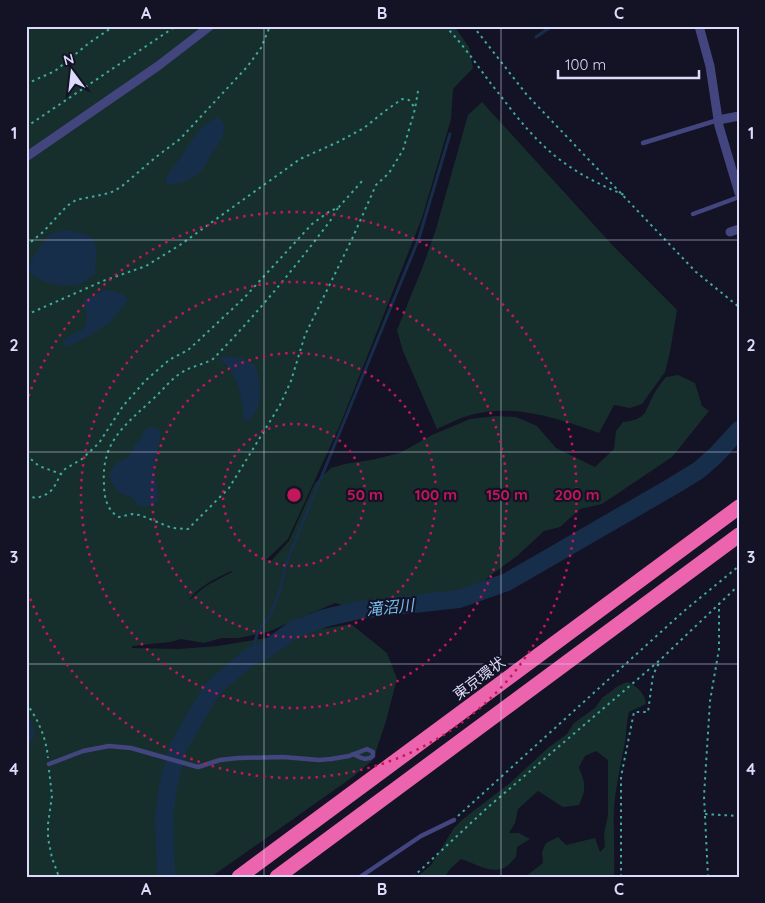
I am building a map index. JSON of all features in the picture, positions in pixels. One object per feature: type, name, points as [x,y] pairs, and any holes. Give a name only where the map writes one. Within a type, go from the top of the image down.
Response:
[{"type":"highway","name":"東京環状","points":[[239,877],[739,507]]},
{"type":"highway","points":[[276,877],[739,536]]},
{"type":"street","points":[[26,157],[158,66],[210,26]]},
{"type":"street","points":[[699,26],[710,66],[718,120],[739,193]]},
{"type":"street","points":[[718,120],[739,116]]},
{"type":"lane","points":[[643,143],[718,120]]},
{"type":"lane","points":[[692,214],[739,197]]},
{"type":"lane","points":[[49,764],[83,751],[109,746],[131,748],[198,767],[220,760],[238,758],[283,757],[319,760],[353,754]]},
{"type":"lane","points":[[360,877],[421,836],[454,820]]},
{"type":"path","points":[[26,84],[55,71],[89,43],[114,26]]},
{"type":"path","points":[[26,127],[176,26]]},
{"type":"path","points":[[26,246],[43,232],[67,206],[76,200],[110,193],[121,187],[180,139],[247,67],[262,48],[270,26]]},
{"type":"path","points":[[445,26],[461,42],[499,95],[547,149],[563,162],[596,183],[626,196]]},
{"type":"path","points":[[473,26],[527,95],[626,196],[636,210],[696,272],[739,308]]},
{"type":"path","points":[[363,180],[338,208],[331,220],[256,313],[213,359],[190,368],[170,380],[160,393],[123,428],[106,455],[103,468],[104,495],[114,515],[119,517],[132,514],[140,515],[172,528],[188,530],[229,488],[270,423],[286,393],[296,369],[306,335],[376,185],[389,173],[402,150],[415,108],[418,91]]},
{"type":"path","points":[[26,315],[103,281],[146,266],[180,245],[300,159],[364,128],[402,99],[410,100],[415,108]]},
{"type":"path","points":[[26,496],[37,498],[53,489],[65,469],[82,459],[99,443],[123,406],[145,381],[170,360],[188,350],[244,298],[312,224],[330,211],[338,208]]},
{"type":"path","points":[[26,455],[39,466],[61,474]]},
{"type":"path","points":[[454,820],[684,611],[739,566]]},
{"type":"path","points":[[413,877],[487,808],[660,660],[739,585]]},
{"type":"path","points":[[708,877],[704,796],[710,701],[719,649],[719,603]]},
{"type":"path","points":[[621,877],[621,777],[634,712],[648,712],[654,675],[660,660]]},
{"type":"path","points":[[26,702],[45,738],[52,796],[48,838],[52,858],[59,877]]},
{"type":"path","points":[[705,814],[739,816]]},
{"type":"path","points":[[418,877],[420,871]]},
{"type":"green space","points":[[26,26],[454,26],[469,47],[473,68],[453,89],[451,119],[422,218],[340,425],[288,539],[266,560],[271,561],[289,541],[315,483],[331,468],[400,453],[432,435],[470,419],[495,416],[516,417],[537,426],[556,448],[595,467],[614,449],[616,431],[623,422],[637,419],[644,414],[655,392],[666,377],[678,375],[695,383],[702,406],[709,411],[672,457],[602,504],[580,509],[560,527],[544,531],[517,556],[478,587],[402,600],[346,606],[335,603],[268,632],[238,638],[222,638],[204,643],[181,639],[132,646],[132,648],[179,649],[218,646],[351,624],[387,653],[397,679],[373,760],[354,776],[211,877],[26,877]],"holes":[[[232,572],[206,586],[189,600],[208,583]]]},
{"type":"green space","points":[[482,102],[615,248],[677,310],[665,372],[642,404],[630,408],[614,405],[599,433],[567,422],[519,411],[486,412],[470,415],[437,429],[403,351],[397,330],[436,229],[468,115]]},
{"type":"green space","points":[[627,682],[640,690],[646,704],[629,712],[628,716],[614,807],[614,877],[525,877],[543,863],[542,852],[546,843],[558,837],[566,845],[595,838],[600,852],[605,847],[604,834],[608,815],[608,760],[596,751],[585,756],[579,767],[584,786],[579,805],[563,807],[538,791],[518,809],[515,823],[509,833],[519,833],[530,839],[517,847],[516,857],[506,867],[493,870],[461,859],[450,869],[445,877],[417,877],[431,865],[454,828],[463,819],[510,783],[549,747],[567,734],[574,723],[595,708],[602,698]]},
{"type":"water","points":[[219,117],[224,126],[224,131],[205,166],[194,177],[183,182],[167,184],[166,180],[169,173],[201,128]]},
{"type":"water","points":[[65,230],[91,237],[96,247],[95,273],[77,285],[49,283],[37,278],[28,271],[39,247],[46,239],[52,234]]},
{"type":"water","points":[[104,290],[117,292],[128,299],[107,324],[83,339],[65,346],[63,341],[85,327],[87,316],[84,299]]},
{"type":"water","points":[[223,356],[241,358],[255,365],[260,387],[259,403],[253,416],[247,421],[243,419],[242,400],[235,378],[220,359]]},
{"type":"water","points":[[150,427],[157,428],[161,433],[153,475],[157,485],[158,501],[151,506],[143,506],[137,505],[134,499],[114,487],[110,472],[117,463],[129,456],[134,445],[141,439],[146,429]]},
{"type":"water","points":[[26,714],[31,720],[35,735],[26,744]]},
{"type":"waterway","points":[[536,37],[552,26]]},
{"type":"waterway","points":[[251,656],[258,631],[269,617],[279,593],[286,564],[419,238],[450,134]]},
{"type":"waterway","name":"滝沼川","points":[[166,877],[164,817],[168,786],[178,747],[211,691],[251,656],[265,650],[295,629],[325,618],[359,610],[459,599],[507,582],[699,470],[739,430]]}]
